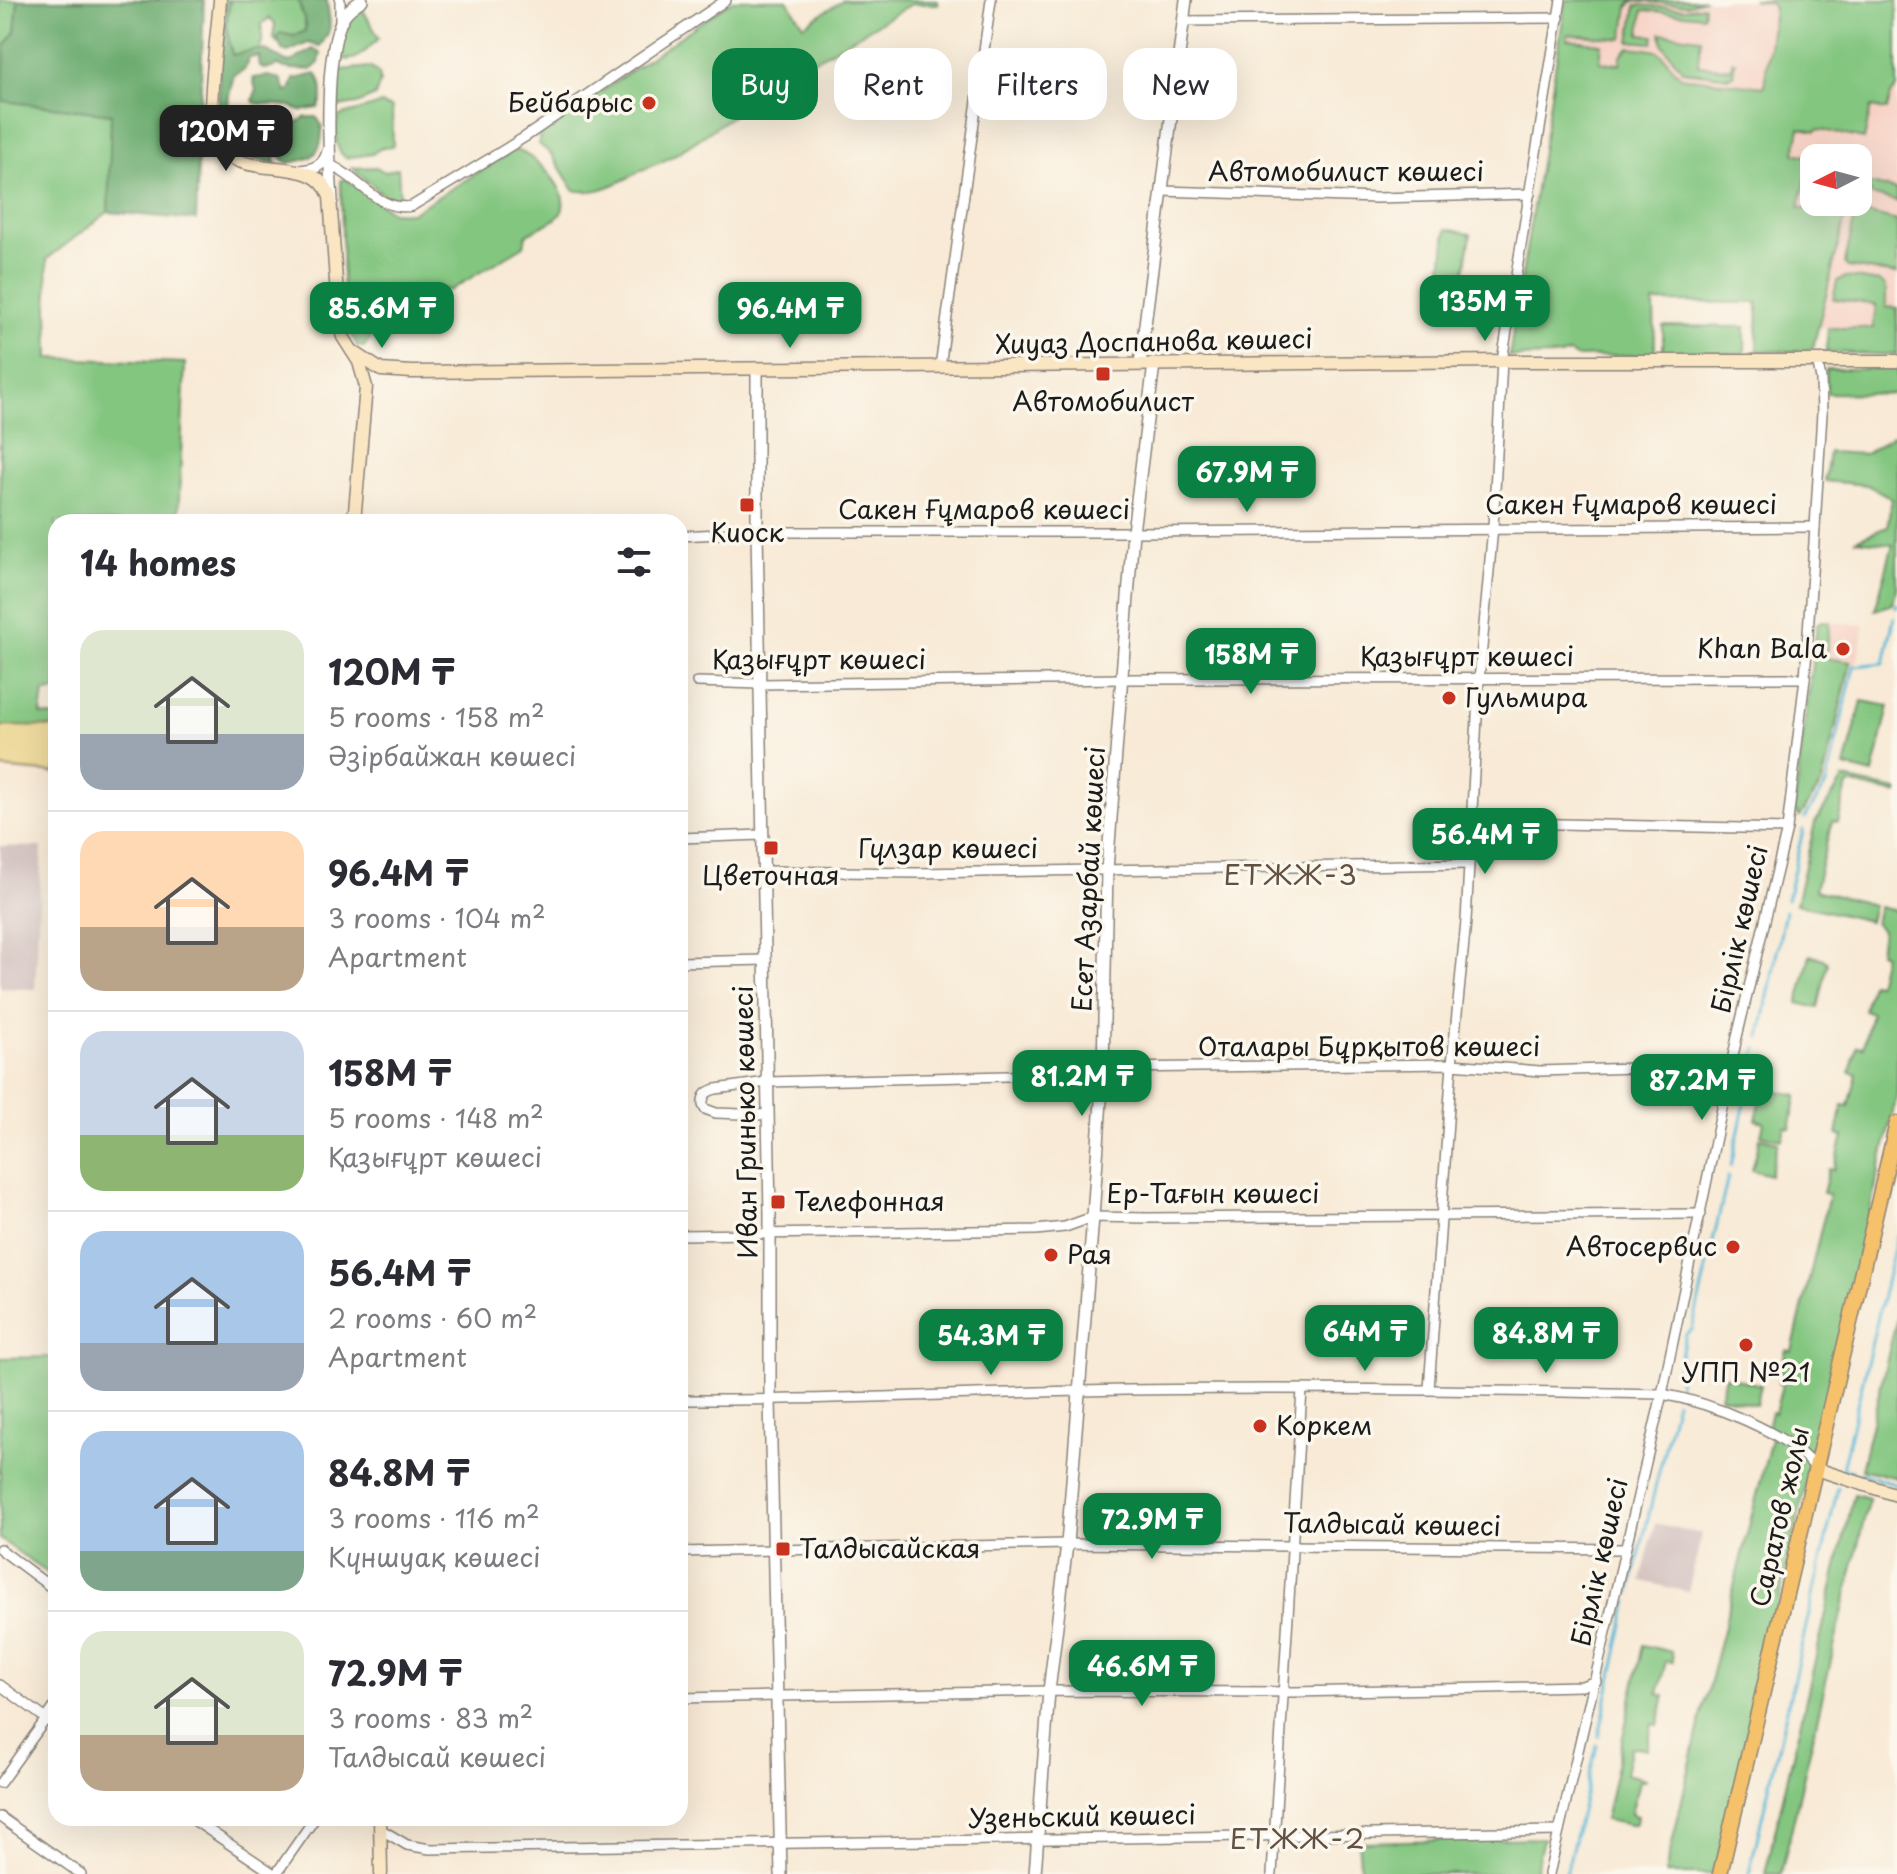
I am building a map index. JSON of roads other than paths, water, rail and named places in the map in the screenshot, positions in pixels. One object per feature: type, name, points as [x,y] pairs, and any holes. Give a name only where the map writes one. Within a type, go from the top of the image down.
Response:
[{"type":"main road","points":[[220,0],[212,114],[215,138],[228,153],[249,164],[317,177],[326,187],[332,208],[340,331],[364,379],[366,402],[355,514]]},
{"type":"main road","points":[[352,351],[381,370],[412,372]]},
{"type":"main road","name":"Хиуаз Доспанова көшесі","points":[[412,372],[1502,361],[1897,361]]},
{"type":"main road","points":[[366,402],[370,389],[378,381],[412,372]]},
{"type":"main road","name":"Саратов жолы","points":[[1729,1874],[1897,1123]]},
{"type":"main road","name":"Саратов жолы","points":[[1720,1874],[1897,1157]]},
{"type":"main road","points":[[1820,1470],[1897,1495]]},
{"type":"main road","points":[[380,1826],[381,1874]]},
{"type":"street","points":[[301,172],[313,169],[327,158],[340,0]]},
{"type":"street","points":[[340,24],[350,8],[362,0]]},
{"type":"street","points":[[330,165],[389,205],[398,208],[412,206],[560,114],[726,0]]},
{"type":"street","points":[[940,367],[991,0]]},
{"type":"street","name":"Есет Азарбай көшесі","points":[[1035,1874],[1049,1691],[1067,1544],[1093,1217],[1103,1071],[1107,870],[1133,532],[1162,191],[1186,0]]},
{"type":"street","points":[[1429,1389],[1469,864],[1479,680],[1493,527],[1502,361],[1561,0]]},
{"type":"street","points":[[1183,21],[1559,18]]},
{"type":"street","points":[[328,143],[332,208]]},
{"type":"street","name":"Автомобилист көшесі","points":[[1162,191],[1377,198],[1530,194]]},
{"type":"street","name":"Бірлік көшесі","points":[[1549,1874],[1662,1394],[1731,1065],[1787,829],[1805,678],[1815,527],[1822,405],[1817,360]]},
{"type":"street","name":"Иван Гринько көшесі","points":[[757,369],[770,1401],[781,1874]]},
{"type":"street","name":"Сакен Ғұмаров көшесі","points":[[688,536],[757,532],[1815,527]]},
{"type":"street","name":"Қазығұрт көшесі","points":[[697,682],[1805,678]]},
{"type":"street","points":[[1471,822],[1787,829]]},
{"type":"street","points":[[688,838],[762,835]]},
{"type":"street","name":"Гүлзар көшесі","points":[[763,871],[1107,870],[1469,864]]},
{"type":"street","points":[[688,962],[766,960]]},
{"type":"street","name":"Оталары Бұрқытов көшесі","points":[[768,1115],[716,1113],[705,1109],[704,1097],[709,1091],[767,1082],[1092,1074],[1117,1068],[1452,1064],[1517,1071],[1731,1065]]},
{"type":"street","name":"Ер-Тағын көшесі","points":[[688,1235],[1036,1230],[1065,1227],[1093,1217],[1701,1214]]},
{"type":"street","points":[[688,1400],[770,1401],[1080,1391],[1429,1389],[1662,1394],[1710,1406],[1773,1434],[1820,1470]]},
{"type":"street","points":[[1272,1874],[1302,1390]]},
{"type":"street","name":"Талдысай көшесі","points":[[688,1552],[1067,1544],[1625,1549]]},
{"type":"street","points":[[0,1549],[48,1585]]},
{"type":"street","points":[[688,1698],[1049,1691],[1283,1692],[1582,1686],[1596,1681]]},
{"type":"street","points":[[0,1685],[46,1719]]},
{"type":"street","points":[[0,1783],[48,1716]]},
{"type":"street","points":[[0,1817],[81,1874]]},
{"type":"street","points":[[203,1826],[275,1874],[309,1826]]},
{"type":"street","name":"Узеньский көшесі","points":[[383,1826],[407,1845],[430,1849],[1559,1831]]},
{"type":"waterway","points":[[1805,818],[1826,785],[1854,666],[1884,663],[1894,618]]},
{"type":"waterway","points":[[1787,900],[1803,830]]},
{"type":"waterway","points":[[1760,1037],[1785,911]]},
{"type":"waterway","points":[[1731,1166],[1757,1048]]},
{"type":"waterway","points":[[1679,1391],[1678,1368],[1686,1334],[1692,1330],[1728,1177]]},
{"type":"waterway","points":[[1852,1471],[1842,1469],[1897,1236]]},
{"type":"waterway","points":[[1630,1593],[1676,1401]]},
{"type":"waterway","points":[[1859,1473],[1897,1485]]},
{"type":"waterway","points":[[1749,1874],[1838,1487]]},
{"type":"waterway","points":[[1599,1736],[1628,1601]]},
{"type":"waterway","points":[[1566,1874],[1597,1745]]},
{"type":"place","name":"Бейбарыс","points":[[649,103]]},
{"type":"place","name":"Автомобилист","points":[[1103,374]]},
{"type":"place","name":"Киоск","points":[[747,505]]},
{"type":"place","name":"Khan Bala","points":[[1843,649]]},
{"type":"place","name":"Гульмира","points":[[1449,698]]},
{"type":"place","name":"Цветочная","points":[[771,848]]},
{"type":"place","name":"Телефонная","points":[[778,1202]]},
{"type":"place","name":"Автосервис","points":[[1733,1247]]},
{"type":"place","name":"Рая","points":[[1051,1255]]},
{"type":"place","name":"УПП №21","points":[[1746,1345]]},
{"type":"place","name":"Коркем","points":[[1260,1426]]},
{"type":"place","name":"Талдысайская","points":[[783,1549]]},
{"type":"district","name":"ЕТЖЖ-3","points":[[1291,875]]},
{"type":"district","name":"ЕТЖЖ-2","points":[[1298,1839]]}]
